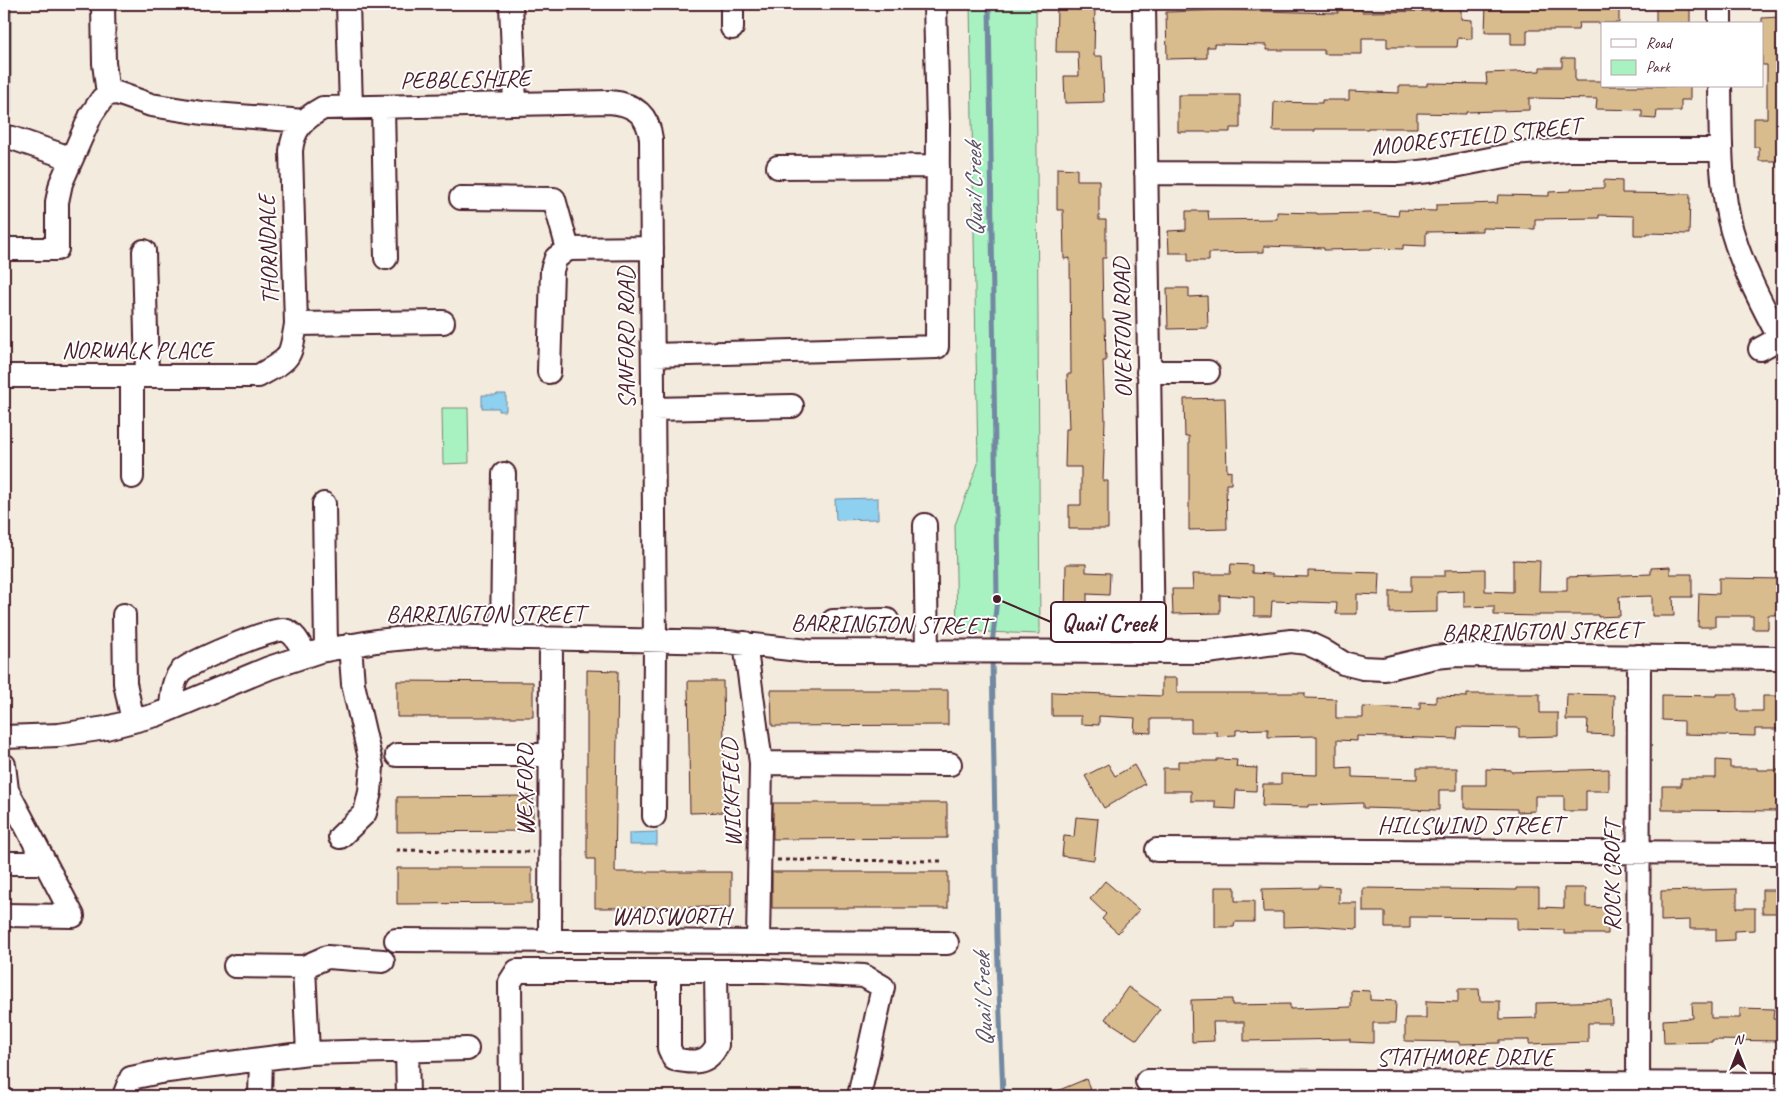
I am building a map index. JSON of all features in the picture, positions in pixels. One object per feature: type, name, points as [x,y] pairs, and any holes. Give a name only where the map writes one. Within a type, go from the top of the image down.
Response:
[{"type":"street","points":[[103,4],[104,64],[108,94]]},
{"type":"street","points":[[348,4],[351,107]]},
{"type":"street","points":[[512,4],[515,104]]},
{"type":"street","points":[[732,4],[732,28]]},
{"type":"street","points":[[653,355],[937,347],[938,166],[935,4]]},
{"type":"street","name":"OVERTON ROAD","points":[[1144,4],[1153,652]]},
{"type":"street","points":[[1720,4],[1720,22]]},
{"type":"street","points":[[1720,88],[1721,150],[1724,183],[1732,229],[1744,268],[1755,293],[1781,338],[1760,349]]},
{"type":"street","points":[[4,249],[57,249],[57,202],[61,183],[70,158],[91,115],[102,99],[108,94],[117,93],[151,105],[202,113],[304,120]]},
{"type":"street","name":"PEBBLESHIRE","points":[[304,120],[322,108],[610,102],[631,106]]},
{"type":"street","name":"SANFORD ROAD","points":[[631,106],[640,113],[650,131],[655,641],[654,816]]},
{"type":"street","points":[[383,107],[386,258]]},
{"type":"street","name":"THORNDALE","points":[[269,370],[286,360],[292,350],[296,324],[291,151],[292,138],[304,120]]},
{"type":"street","points":[[4,137],[70,158]]},
{"type":"street","name":"MOORESFIELD STREET","points":[[1146,173],[1399,174],[1429,171],[1515,154],[1568,150],[1721,150]]},
{"type":"street","points":[[778,167],[938,166]]},
{"type":"street","points":[[461,198],[554,199],[568,249]]},
{"type":"street","points":[[549,372],[552,270],[556,258],[568,249],[652,248]]},
{"type":"street","points":[[132,477],[140,376],[144,251]]},
{"type":"street","points":[[296,324],[443,322]]},
{"type":"street","name":"NORWALK PLACE","points":[[4,376],[258,376],[269,370]]},
{"type":"street","points":[[1148,372],[1208,372]]},
{"type":"street","points":[[653,409],[792,406]]},
{"type":"street","points":[[502,637],[504,474]]},
{"type":"street","points":[[316,653],[324,504]]},
{"type":"street","points":[[925,525],[927,652]]},
{"type":"street","points":[[124,615],[125,683],[133,721]]},
{"type":"street","points":[[859,620],[860,652]]},
{"type":"street","points":[[833,621],[886,620]]},
{"type":"street","points":[[170,708],[175,680],[182,670],[203,658],[264,634],[277,630],[286,630],[316,653]]},
{"type":"street","name":"BARRINGTON STREET","points":[[4,737],[58,735],[106,728],[170,708],[270,668],[316,653],[350,645],[428,636],[744,643],[801,651],[860,652],[1207,652],[1291,641],[1307,643],[1343,663],[1362,668],[1384,669],[1457,655],[1782,658]]},
{"type":"street","name":"WEXFORD","points":[[550,942],[551,639]]},
{"type":"street","name":"WICKFIELD","points":[[744,643],[761,763],[758,942]]},
{"type":"street","points":[[340,837],[365,813],[370,792],[372,767],[353,684],[350,645]]},
{"type":"street","name":"ROCK CROFT","points":[[1638,1090],[1639,656]]},
{"type":"street","points":[[397,755],[551,755]]},
{"type":"street","points":[[761,763],[950,764]]},
{"type":"street","points":[[4,765],[5,791],[73,916],[4,915]]},
{"type":"street","name":"HILLSWIND STREET","points":[[1157,850],[1782,853]]},
{"type":"street","points":[[4,863],[44,863]]},
{"type":"street","name":"WADSWORTH","points":[[396,940],[947,943]]},
{"type":"street","points":[[235,966],[304,967],[327,957],[383,961]]},
{"type":"street","points":[[304,967],[308,1053]]},
{"type":"street","points":[[511,1096],[510,982],[517,971],[764,971],[864,976],[883,987],[859,1096]]},
{"type":"street","points":[[668,971],[668,1048],[674,1058],[684,1061],[698,1061],[708,1058],[713,1054],[717,1045],[716,971]]},
{"type":"street","points":[[124,1096],[131,1078],[160,1072],[308,1053],[467,1049]]},
{"type":"street","points":[[407,1050],[408,1096]]},
{"type":"street","points":[[260,1096],[261,1059]]},
{"type":"street","name":"STATHMORE DRIVE","points":[[1147,1081],[1638,1090],[1782,1084]]},
{"type":"path","points":[[396,850],[551,852]]},
{"type":"path","points":[[759,860],[943,861]]},
{"type":"green space","points":[[4,4],[11,4],[11,113],[4,113]]},
{"type":"green space","points":[[970,4],[1036,4],[1040,634],[957,631],[955,525],[978,464]]},
{"type":"green space","points":[[442,408],[468,408],[469,463],[443,464]]},
{"type":"water","points":[[506,394],[506,411],[499,411],[499,408],[482,408],[482,395]]},
{"type":"water","points":[[878,498],[878,519],[836,520],[835,499]]},
{"type":"water","points":[[657,832],[657,845],[629,845],[629,833]]},
{"type":"building","points":[[1486,4],[1556,4],[1556,6],[1589,7],[1589,4],[1619,4],[1619,22],[1579,23],[1578,30],[1527,30],[1527,44],[1511,44],[1511,32],[1485,32]]},
{"type":"building","points":[[1668,4],[1690,4],[1690,22],[1656,22],[1656,8],[1668,8]]},
{"type":"building","points":[[1434,5],[1461,6],[1461,19],[1472,20],[1472,39],[1458,38],[1457,47],[1387,47],[1387,38],[1362,38],[1362,54],[1324,54],[1324,50],[1267,50],[1267,45],[1214,44],[1214,47],[1207,47],[1207,58],[1167,59],[1166,12],[1222,10],[1338,13],[1338,9],[1362,9],[1362,12],[1434,11]]},
{"type":"building","points":[[1057,6],[1095,7],[1094,56],[1102,56],[1104,102],[1065,103],[1064,76],[1079,76],[1078,52],[1056,52]]},
{"type":"building","points":[[1780,17],[1782,43],[1782,161],[1759,161],[1759,147],[1754,147],[1754,118],[1767,118],[1767,65],[1764,65],[1764,22],[1762,22],[1762,18]]},
{"type":"building","points":[[1562,58],[1575,58],[1575,81],[1601,81],[1601,88],[1690,88],[1690,100],[1681,100],[1681,111],[1657,111],[1656,119],[1642,118],[1642,110],[1596,109],[1597,99],[1529,98],[1529,110],[1466,112],[1466,114],[1417,113],[1417,128],[1273,131],[1274,102],[1322,103],[1322,100],[1349,100],[1349,91],[1399,93],[1399,86],[1427,86],[1427,83],[1487,84],[1486,73],[1540,71],[1540,67],[1562,67]]},
{"type":"building","points":[[1178,95],[1240,95],[1240,128],[1230,128],[1230,132],[1178,132]]},
{"type":"building","points":[[1057,168],[1077,169],[1077,180],[1099,180],[1099,220],[1106,220],[1106,258],[1102,258],[1106,361],[1103,361],[1105,419],[1103,481],[1108,481],[1108,529],[1069,529],[1069,505],[1081,505],[1081,467],[1065,467],[1066,429],[1069,429],[1067,374],[1071,374],[1070,258],[1064,259],[1063,210],[1057,210]]},
{"type":"building","points":[[1604,180],[1622,181],[1622,193],[1690,194],[1689,234],[1647,233],[1647,235],[1634,235],[1634,216],[1599,215],[1599,218],[1535,219],[1535,229],[1482,228],[1482,231],[1426,232],[1426,246],[1403,245],[1403,249],[1324,250],[1324,248],[1264,246],[1264,252],[1209,253],[1209,261],[1188,261],[1188,253],[1169,253],[1168,231],[1186,230],[1186,211],[1208,211],[1209,220],[1277,219],[1277,212],[1317,214],[1370,213],[1398,216],[1399,210],[1436,211],[1436,205],[1497,203],[1498,195],[1549,196],[1549,192],[1604,188]]},
{"type":"building","points":[[1167,288],[1189,288],[1189,297],[1207,296],[1208,328],[1168,329]]},
{"type":"building","points":[[1225,398],[1227,472],[1231,471],[1231,484],[1226,484],[1227,529],[1189,530],[1189,436],[1185,437],[1184,399]]},
{"type":"building","points":[[1513,560],[1540,561],[1539,591],[1567,591],[1567,577],[1651,574],[1651,568],[1670,567],[1670,574],[1692,574],[1692,597],[1673,597],[1674,616],[1652,616],[1652,596],[1619,597],[1620,616],[1539,616],[1494,615],[1494,606],[1464,607],[1464,591],[1437,592],[1437,612],[1390,613],[1390,591],[1411,591],[1411,576],[1445,576],[1445,570],[1485,569],[1485,591],[1513,592]]},
{"type":"building","points":[[1066,564],[1086,564],[1086,572],[1110,573],[1109,595],[1087,594],[1087,614],[1065,614]]},
{"type":"building","points":[[1231,564],[1252,565],[1252,573],[1273,574],[1272,576],[1308,577],[1308,571],[1380,573],[1379,595],[1357,594],[1357,614],[1336,614],[1337,603],[1272,601],[1271,616],[1254,616],[1254,597],[1220,595],[1220,613],[1173,614],[1172,589],[1193,589],[1192,574],[1230,574]]},
{"type":"building","points":[[1719,578],[1782,579],[1782,615],[1768,615],[1768,629],[1753,629],[1753,616],[1715,616],[1715,627],[1698,627],[1699,593],[1719,594]]},
{"type":"building","points":[[587,670],[618,671],[615,872],[731,872],[731,907],[595,908],[595,859],[587,859]]},
{"type":"building","points":[[1162,678],[1177,678],[1177,693],[1305,693],[1305,698],[1336,699],[1336,718],[1363,718],[1363,707],[1420,709],[1420,702],[1436,703],[1436,696],[1467,697],[1467,694],[1540,694],[1540,713],[1558,713],[1558,736],[1519,737],[1519,728],[1458,727],[1457,739],[1357,736],[1357,741],[1337,740],[1337,768],[1352,767],[1352,777],[1417,779],[1417,768],[1457,768],[1457,790],[1439,790],[1439,810],[1363,808],[1363,803],[1308,805],[1308,807],[1262,806],[1263,784],[1281,784],[1281,774],[1317,775],[1317,736],[1268,737],[1268,729],[1236,730],[1236,735],[1217,736],[1217,732],[1191,732],[1191,719],[1151,719],[1151,733],[1134,732],[1135,718],[1099,716],[1099,725],[1081,724],[1081,716],[1052,716],[1052,692],[1162,696]]},
{"type":"building","points":[[397,681],[533,682],[533,717],[397,717]]},
{"type":"building","points":[[688,681],[723,681],[725,812],[690,813]]},
{"type":"building","points":[[771,690],[948,690],[948,725],[772,726]]},
{"type":"building","points":[[1567,694],[1614,695],[1613,735],[1587,734],[1588,720],[1566,720]]},
{"type":"building","points":[[1716,694],[1737,694],[1737,711],[1763,711],[1763,696],[1782,696],[1782,729],[1755,729],[1755,736],[1684,734],[1684,721],[1662,720],[1662,695],[1716,696]]},
{"type":"building","points":[[1217,759],[1237,760],[1236,767],[1257,768],[1256,791],[1236,790],[1235,809],[1215,808],[1215,801],[1191,801],[1191,791],[1163,791],[1163,768],[1178,768],[1178,761],[1217,761]]},
{"type":"building","points":[[1716,760],[1730,761],[1730,768],[1782,770],[1782,811],[1662,810],[1662,786],[1681,786],[1681,778],[1716,778]]},
{"type":"building","points":[[1108,764],[1115,776],[1134,765],[1145,784],[1104,808],[1085,776]]},
{"type":"building","points":[[1486,769],[1511,770],[1511,772],[1609,769],[1609,791],[1586,791],[1586,811],[1564,811],[1564,796],[1535,796],[1535,811],[1517,812],[1517,809],[1464,808],[1464,785],[1486,785]]},
{"type":"building","points":[[533,796],[533,831],[397,832],[397,797]]},
{"type":"building","points":[[773,803],[947,803],[947,838],[773,839]]},
{"type":"building","points":[[1076,817],[1098,819],[1094,860],[1062,856],[1064,836],[1074,837]]},
{"type":"building","points":[[397,868],[532,868],[532,903],[397,904]]},
{"type":"building","points":[[772,872],[948,872],[948,908],[772,908]]},
{"type":"building","points":[[1105,881],[1139,910],[1118,933],[1102,919],[1106,914],[1090,899]]},
{"type":"building","points":[[1318,886],[1339,887],[1339,903],[1357,903],[1357,929],[1317,926],[1283,927],[1283,912],[1263,912],[1262,889],[1318,888]]},
{"type":"building","points":[[1215,887],[1235,887],[1235,901],[1254,901],[1254,922],[1235,922],[1234,927],[1215,927]]},
{"type":"building","points":[[1363,888],[1517,890],[1517,888],[1539,888],[1539,907],[1564,908],[1564,888],[1586,888],[1586,907],[1608,908],[1608,934],[1564,934],[1564,930],[1517,929],[1517,918],[1410,917],[1410,928],[1385,928],[1385,912],[1363,912]]},
{"type":"building","points":[[1737,889],[1737,908],[1755,908],[1755,930],[1734,931],[1734,940],[1716,941],[1716,929],[1690,929],[1690,920],[1661,921],[1661,891]]},
{"type":"building","points":[[1762,890],[1782,890],[1782,913],[1762,913]]},
{"type":"building","points":[[1128,987],[1160,1009],[1137,1040],[1105,1019]]},
{"type":"building","points":[[1458,989],[1479,989],[1480,1001],[1500,1001],[1500,1019],[1536,1018],[1536,1003],[1611,1001],[1612,1023],[1588,1023],[1588,1042],[1529,1044],[1529,1040],[1500,1040],[1500,1043],[1459,1044],[1459,1042],[1405,1041],[1405,1018],[1426,1018],[1426,1001],[1458,1002]]},
{"type":"building","points":[[1351,990],[1370,991],[1370,1000],[1396,1001],[1395,1023],[1373,1023],[1373,1043],[1350,1042],[1350,1039],[1244,1041],[1244,1022],[1213,1022],[1214,1041],[1192,1042],[1191,1000],[1232,999],[1232,1005],[1290,1004],[1290,1009],[1351,1007]]},
{"type":"building","points":[[1692,1003],[1711,1003],[1711,1018],[1740,1018],[1740,1008],[1774,1009],[1773,1019],[1782,1019],[1782,1041],[1712,1040],[1712,1042],[1664,1043],[1663,1020],[1693,1018]]},
{"type":"building","points":[[1086,1079],[1093,1096],[1045,1096]]},
{"type":"waterway","name":"Quail Creek","points":[[989,4],[997,599],[992,645]]},
{"type":"waterway","name":"Quail Creek","points":[[992,656],[997,937],[1003,1096]]},
{"type":"place","name":"Quail Creek","points":[[997,599]]}]
